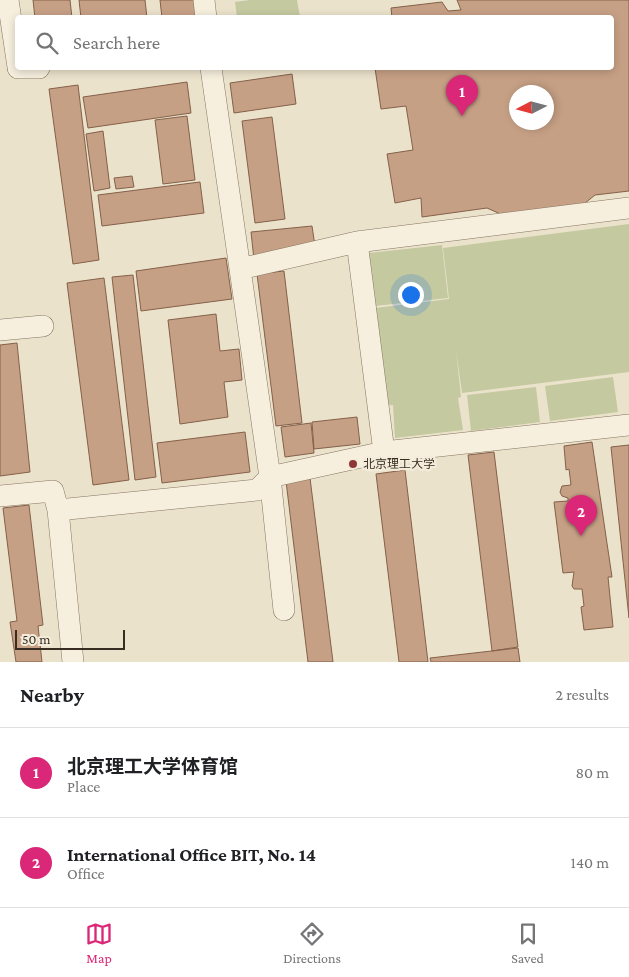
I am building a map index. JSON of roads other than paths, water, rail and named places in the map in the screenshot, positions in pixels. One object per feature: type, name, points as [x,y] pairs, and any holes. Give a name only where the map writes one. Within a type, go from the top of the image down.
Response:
[{"type":"street","points":[[8,0],[15,47]]},
{"type":"street","points":[[204,0],[206,15]]},
{"type":"street","points":[[211,70],[270,477],[284,610]]},
{"type":"street","points":[[240,270],[357,242],[629,208]]},
{"type":"street","points":[[357,242],[384,452]]},
{"type":"street","points":[[0,330],[43,326]]},
{"type":"street","points":[[58,510],[257,490],[270,477],[384,452],[629,425]]},
{"type":"street","points":[[0,496],[53,491],[58,510],[73,662]]},
{"type":"place","name":"北京理工大学体育馆","points":[[462,116]]},
{"type":"place","name":"北京理工大学","points":[[353,464]]},
{"type":"place","name":"International Office BIT, No. 14","points":[[581,536]]}]
